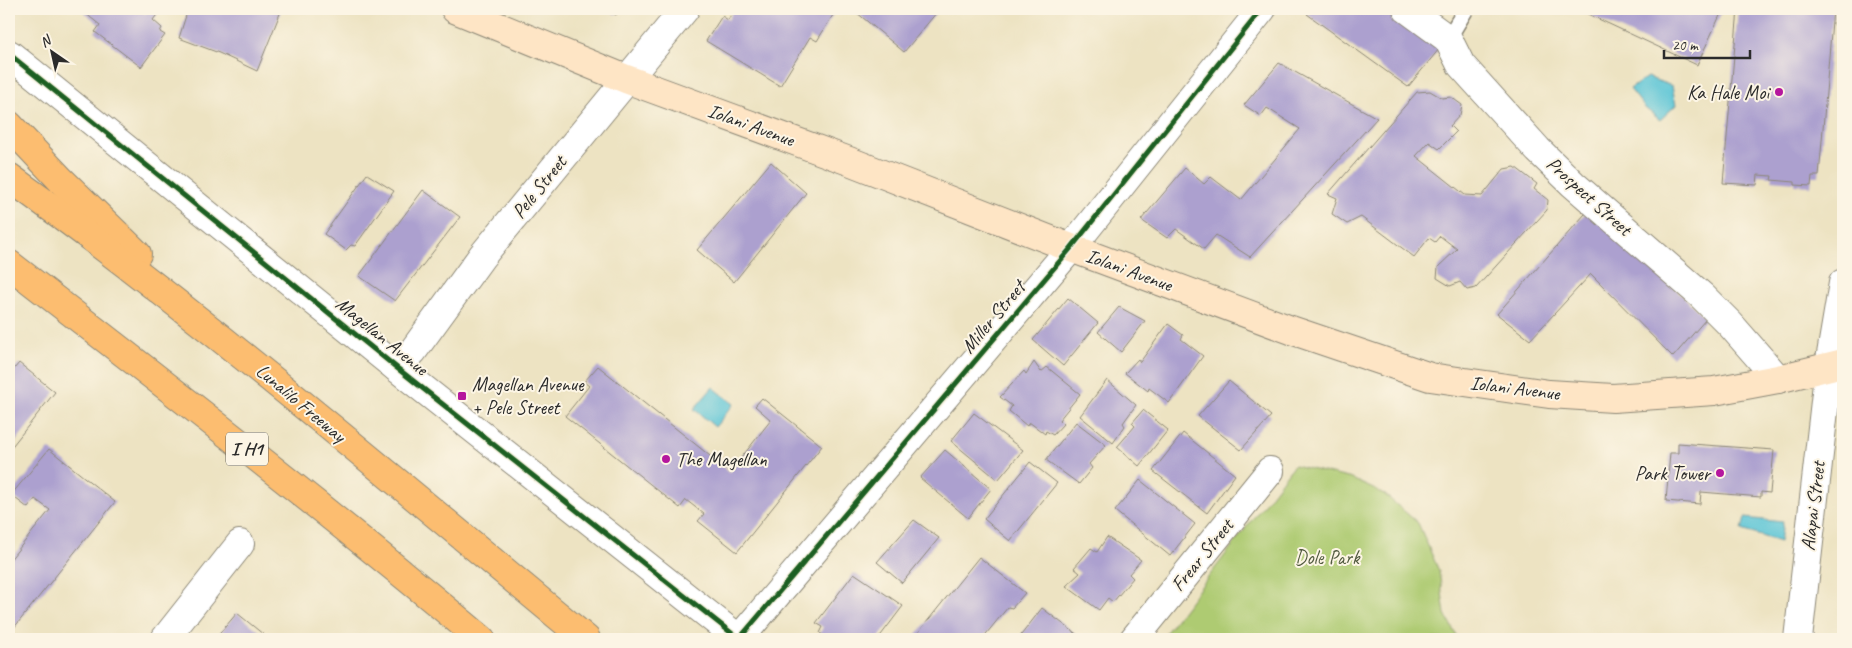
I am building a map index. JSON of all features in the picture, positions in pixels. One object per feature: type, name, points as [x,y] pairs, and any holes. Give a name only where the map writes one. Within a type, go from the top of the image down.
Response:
[{"type":"highway","points":[[9,125],[61,180],[228,342]]},
{"type":"highway","name":"Lunalilo Freeway","points":[[9,177],[69,220],[228,342],[586,639]]},
{"type":"highway","name":"I H1","points":[[9,264],[225,432],[423,590],[481,639]]},
{"type":"main road","name":"Iolani Avenue","points":[[455,9],[626,79],[849,161],[1071,248],[1290,330],[1430,377],[1549,394],[1613,398],[1714,391],[1778,379],[1836,364]]},
{"type":"street","name":"Pele Street","points":[[397,368],[413,350],[482,256],[685,9]]},
{"type":"street","name":"Miller Street","points":[[739,639],[1071,248],[1262,9]]},
{"type":"street","name":"Prospect Street","points":[[1407,9],[1448,39],[1461,65],[1538,150],[1573,184],[1702,296],[1730,324],[1778,379]]},
{"type":"street","name":"Magellan Avenue","points":[[9,54],[397,368],[739,639]]},
{"type":"street","name":"Alapai Street","points":[[1798,639],[1836,364],[1843,283]]},
{"type":"street","name":"Frear Street","points":[[1134,639],[1270,471]]},
{"type":"street","points":[[165,639],[240,544]]},
{"type":"lane","points":[[1448,39],[1466,9]]},
{"type":"green space","name":"Dole Park","points":[[1294,465],[1352,479],[1384,494],[1418,523],[1439,571],[1445,614],[1458,639],[1161,639]]},
{"type":"water","points":[[1647,77],[1672,86],[1676,105],[1660,120],[1645,108],[1630,89]]},
{"type":"water","points":[[713,387],[734,404],[715,427],[694,409]]},
{"type":"water","points":[[1745,518],[1783,522],[1780,542],[1742,530]]},
{"type":"building","points":[[80,9],[139,9],[145,14],[149,9],[153,9],[159,12],[153,20],[162,28],[160,32],[165,35],[141,67],[95,32],[100,25]]},
{"type":"building","points":[[188,9],[276,9],[281,11],[257,71],[219,53],[179,38]]},
{"type":"building","points":[[607,9],[621,9],[616,15]]},
{"type":"building","points":[[734,9],[822,9],[833,15],[817,41],[810,37],[780,86],[706,41],[722,16],[728,20]]},
{"type":"building","points":[[859,9],[933,9],[937,12],[904,52],[856,12]]},
{"type":"building","points":[[1312,9],[1395,9],[1444,43],[1408,87],[1307,14]]},
{"type":"building","points":[[1577,9],[1723,9],[1697,65]]},
{"type":"building","name":"Ka Hale Moi","points":[[1738,9],[1833,9],[1819,176],[1812,176],[1811,186],[1795,185],[1795,182],[1771,180],[1772,176],[1758,175],[1757,185],[1723,183]]},
{"type":"building","points":[[1279,63],[1377,118],[1250,257],[1216,235],[1204,249],[1176,229],[1167,238],[1141,220],[1185,168],[1204,184],[1211,177],[1241,200],[1300,129],[1267,108],[1261,116],[1244,105]]},
{"type":"building","points":[[1430,91],[1442,98],[1451,97],[1462,105],[1460,115],[1450,126],[1456,132],[1439,149],[1429,142],[1416,156],[1465,195],[1482,196],[1504,169],[1515,167],[1537,184],[1534,189],[1548,200],[1547,210],[1476,288],[1467,290],[1460,282],[1450,286],[1437,278],[1438,267],[1457,249],[1440,236],[1435,242],[1429,238],[1414,257],[1361,217],[1347,224],[1332,214],[1337,198],[1328,194],[1417,92]]},
{"type":"building","points":[[771,162],[806,193],[734,282],[697,250]]},
{"type":"building","points":[[367,174],[394,191],[355,246],[351,245],[346,250],[324,234]]},
{"type":"building","points":[[423,190],[460,217],[395,301],[359,276]]},
{"type":"building","points":[[1592,206],[1706,319],[1673,357],[1591,274],[1530,340],[1497,314]]},
{"type":"building","points":[[1068,298],[1098,323],[1063,366],[1033,340]]},
{"type":"building","points":[[1119,307],[1145,321],[1121,352],[1098,332]]},
{"type":"building","points":[[1168,324],[1183,335],[1181,339],[1203,356],[1169,403],[1149,388],[1148,391],[1125,373],[1138,359],[1140,362]]},
{"type":"building","points":[[1034,362],[1041,372],[1047,367],[1080,394],[1059,420],[1063,424],[1053,435],[1046,431],[1045,434],[1029,422],[1027,426],[1009,411],[1012,406],[1000,397],[1024,371],[1026,374]]},
{"type":"building","points":[[19,363],[55,392],[9,450],[9,375]]},
{"type":"building","name":"The Magellan","points":[[598,366],[730,472],[771,420],[755,406],[762,398],[822,446],[737,552],[698,521],[704,514],[686,500],[680,508],[565,416],[589,386],[584,382]]},
{"type":"building","points":[[1107,380],[1136,405],[1123,423],[1125,426],[1113,443],[1080,416]]},
{"type":"building","points":[[1229,381],[1271,416],[1241,450],[1198,416]]},
{"type":"building","points":[[1143,410],[1168,430],[1139,466],[1117,447],[1135,426],[1132,423]]},
{"type":"building","points":[[974,413],[1023,450],[998,480],[951,441]]},
{"type":"building","points":[[1076,422],[1106,445],[1089,464],[1092,468],[1079,484],[1046,460]]},
{"type":"building","points":[[1183,433],[1235,475],[1207,513],[1153,471]]},
{"type":"building","name":"Park Tower","points":[[1678,443],[1774,450],[1770,493],[1761,492],[1761,497],[1701,492],[1700,504],[1666,501],[1670,453],[1678,453]]},
{"type":"building","points":[[49,449],[115,502],[9,634],[9,561],[50,510],[35,499],[28,508],[11,495]]},
{"type":"building","points":[[945,450],[991,489],[968,518],[920,478]]},
{"type":"building","points":[[1030,462],[1057,483],[1010,541],[984,519]]},
{"type":"building","points":[[1140,480],[1195,524],[1170,556],[1115,511]]},
{"type":"building","points":[[914,520],[939,538],[902,583],[877,562]]},
{"type":"building","points":[[1107,537],[1141,560],[1129,574],[1133,578],[1113,602],[1108,598],[1099,610],[1066,586],[1080,573],[1074,568],[1091,548],[1097,552]]},
{"type":"building","points":[[979,557],[1025,593],[1012,608],[1008,607],[982,639],[913,639]]},
{"type":"building","points":[[854,573],[903,606],[878,639],[828,639],[820,633],[823,627],[816,623]]},
{"type":"building","points":[[1042,608],[1083,639],[1018,639]]},
{"type":"building","points":[[237,613],[269,639],[215,639]]},
{"type":"cycle path","points":[[739,639],[1071,248],[1262,9]]},
{"type":"cycle path","points":[[9,54],[397,368],[739,639]]},
{"type":"place","name":"Ka Hale Moi","points":[[1779,92]]},
{"type":"place","name":"Magellan Avenue + Pele Street","points":[[462,396]]},
{"type":"place","name":"The Magellan","points":[[666,459]]},
{"type":"place","name":"Park Tower","points":[[1720,473]]}]
